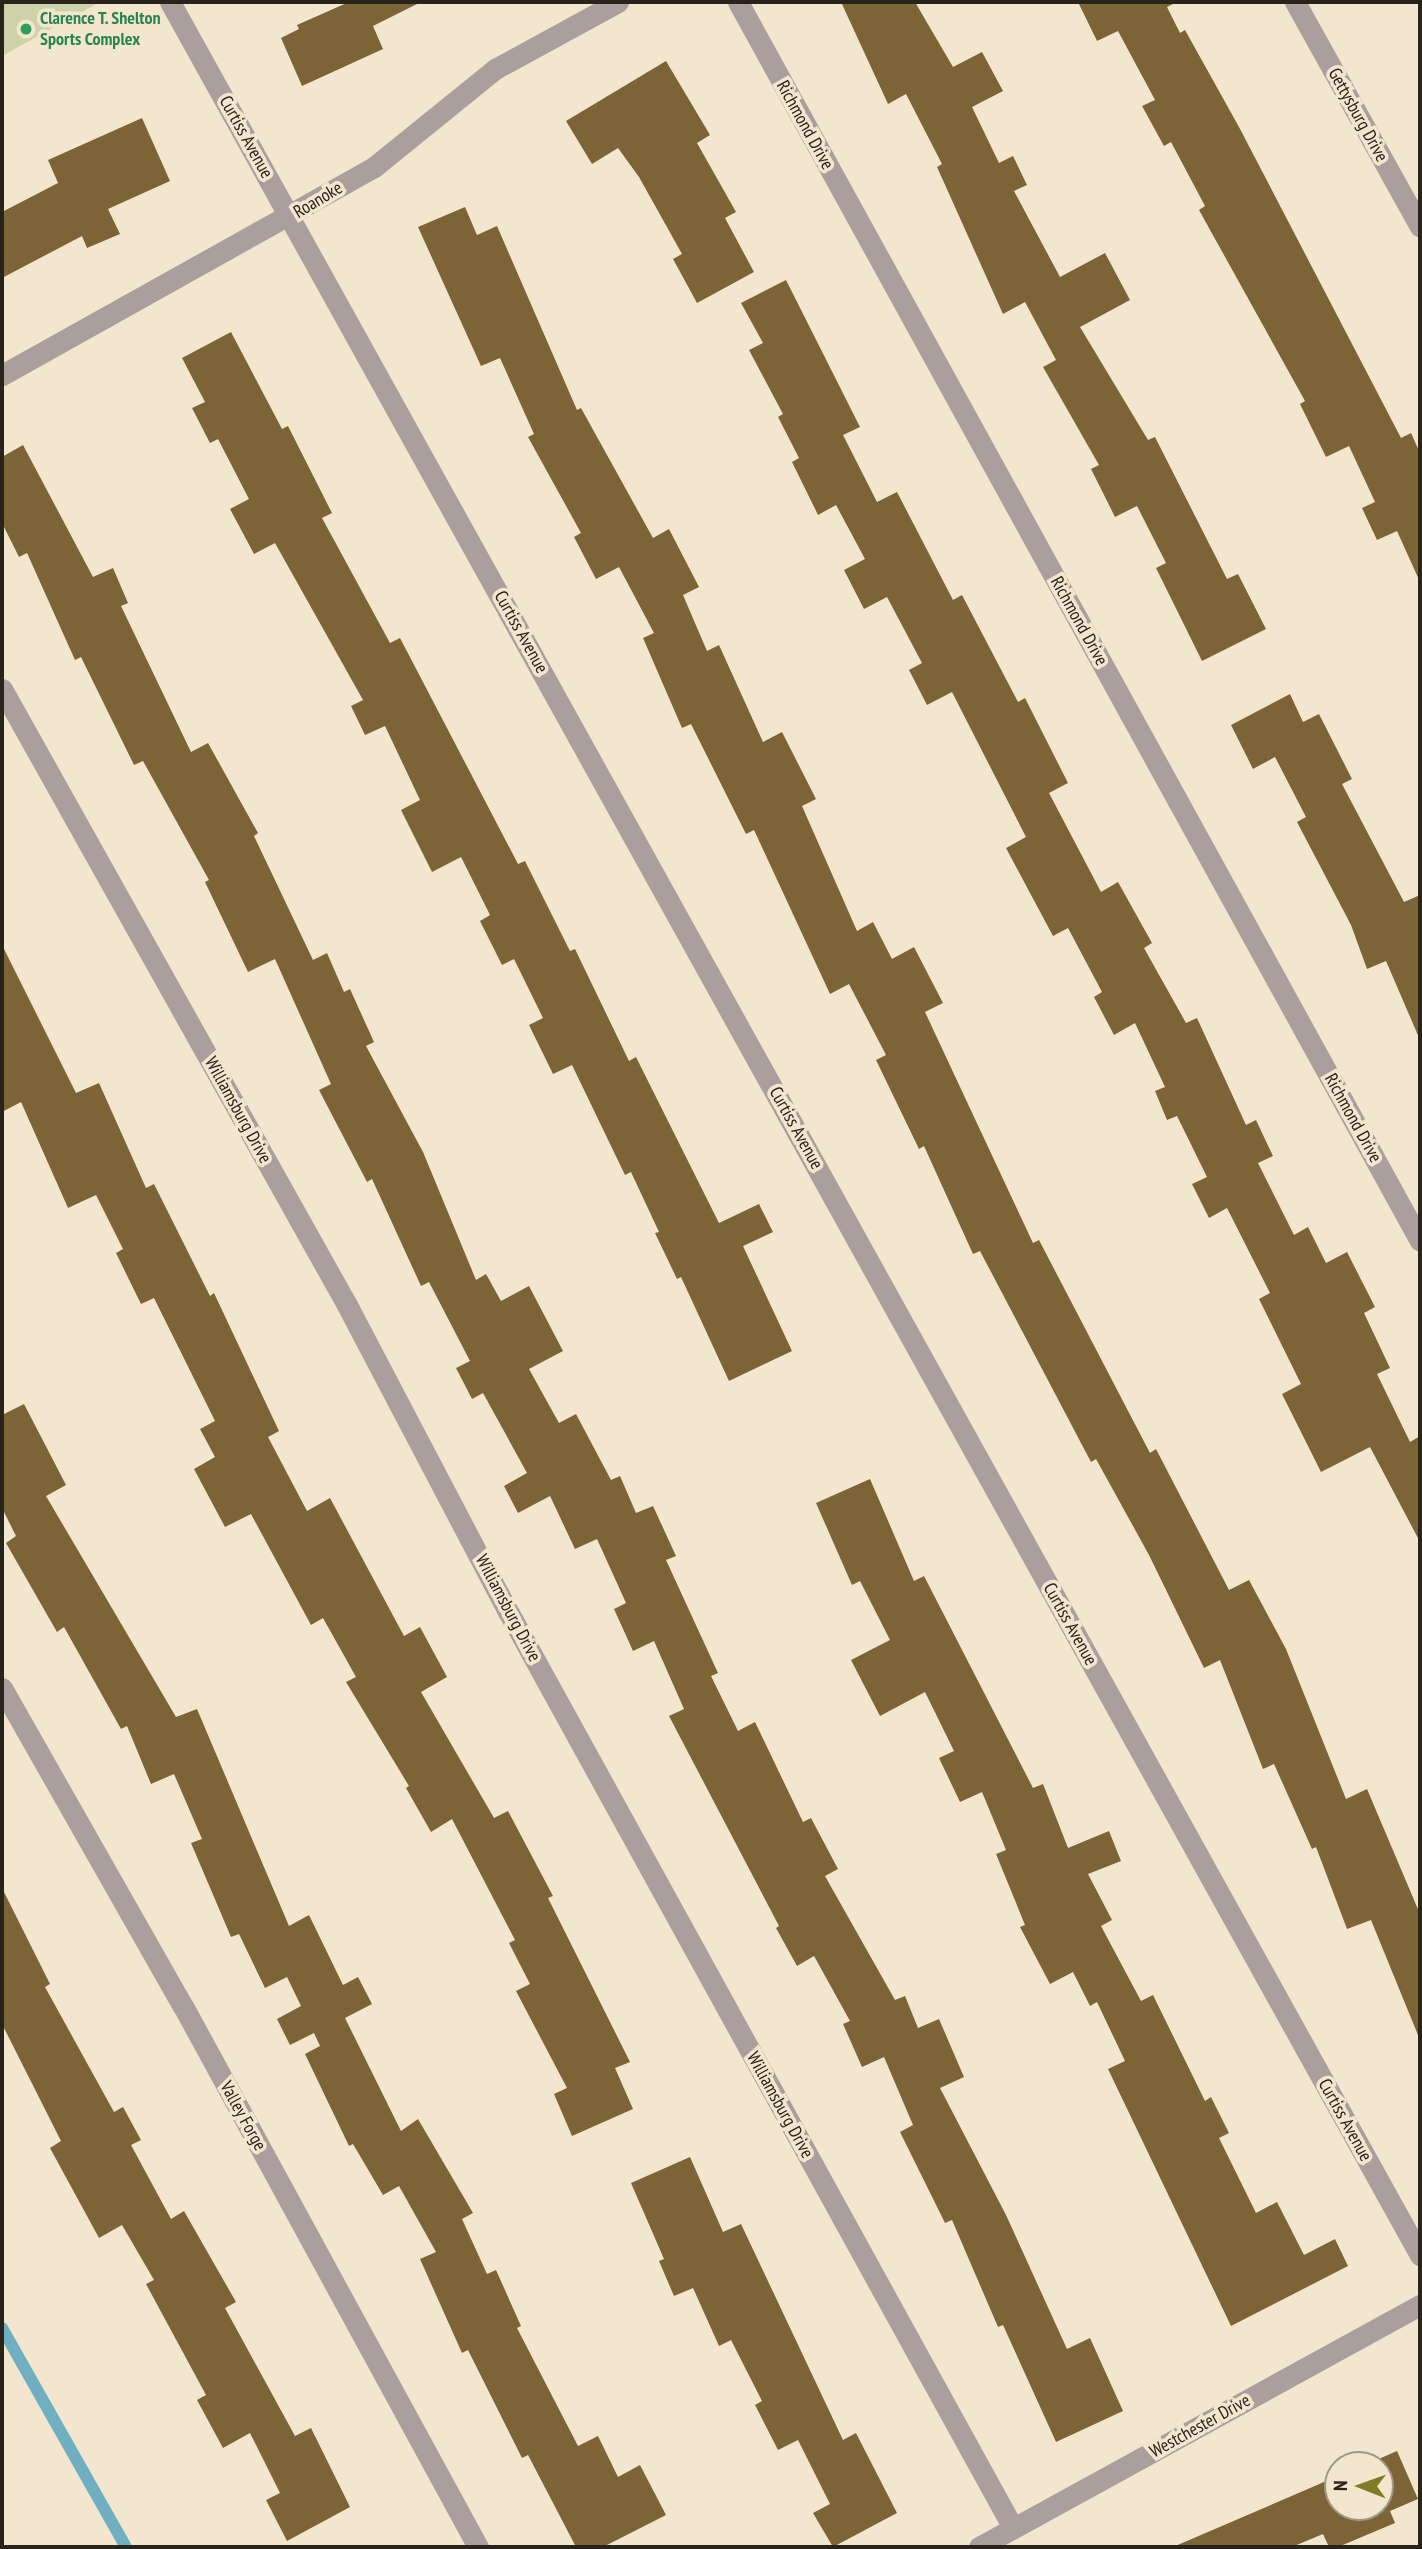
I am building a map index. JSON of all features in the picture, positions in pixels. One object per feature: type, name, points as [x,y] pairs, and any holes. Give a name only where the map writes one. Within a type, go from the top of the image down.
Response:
[{"type":"street","name":"Curtiss Avenue","points":[[170,2],[1420,2255]]},
{"type":"street","name":"Roanoke","points":[[2,375],[374,167],[495,69],[618,2]]},
{"type":"street","name":"Richmond Drive","points":[[737,2],[1420,1241]]},
{"type":"street","name":"Gettysburg Drive","points":[[1295,2],[1420,227]]},
{"type":"street","name":"Williamsburg Drive","points":[[2,689],[347,1305],[509,1613],[1013,2528]]},
{"type":"street","name":"Valley Forge","points":[[2,1688],[183,2006],[478,2547]]},
{"type":"street","name":"Westchester Drive","points":[[979,2547],[1420,2305]]},
{"type":"green space","name":"Clarence T. Shelton Sports Complex","points":[[2,2],[100,2],[2,56]]},
{"type":"building","points":[[349,2],[421,2],[373,26],[383,49],[302,86],[281,38],[299,29],[297,25]]},
{"type":"building","points":[[841,2],[915,2],[953,67],[982,52],[1003,91],[972,107],[999,163],[1013,156],[1027,185],[1014,191],[1060,277],[1105,253],[1130,300],[1080,327],[1148,440],[1155,437],[1227,579],[1238,574],[1266,629],[1202,661],[1156,568],[1166,563],[1137,506],[1115,517],[1091,469],[1099,465],[1043,367],[1056,360],[1025,302],[1003,314],[937,167],[942,164],[906,94],[888,104]]},
{"type":"building","points":[[1078,2],[1177,2],[1167,7],[1180,33],[1185,30],[1239,127],[1401,438],[1411,433],[1420,453],[1420,582],[1397,531],[1377,540],[1362,508],[1375,502],[1349,446],[1326,457],[1300,404],[1305,401],[1199,210],[1205,206],[1171,142],[1164,146],[1142,106],[1155,100],[1118,31],[1097,41]]},
{"type":"building","points":[[666,61],[710,135],[697,143],[736,212],[725,218],[754,272],[697,303],[673,259],[682,254],[639,177],[618,148],[592,164],[566,121]]},
{"type":"building","points":[[142,118],[170,181],[108,209],[120,234],[87,248],[82,236],[2,278],[2,212],[58,183],[48,160]]},
{"type":"building","points":[[465,207],[477,235],[497,226],[577,410],[581,408],[653,538],[669,529],[699,587],[683,595],[707,651],[719,645],[763,742],[782,732],[816,799],[802,806],[857,931],[873,922],[892,959],[914,947],[943,1003],[925,1012],[1033,1243],[1039,1240],[1150,1453],[1156,1449],[1229,1590],[1249,1580],[1286,1649],[1346,1799],[1367,1789],[1420,1914],[1420,2040],[1371,1920],[1347,1929],[1316,1847],[1312,1849],[1274,1764],[1263,1769],[1220,1660],[1204,1668],[1149,1555],[1096,1459],[1091,1462],[980,1251],[973,1254],[924,1146],[919,1149],[876,1060],[886,1055],[849,984],[830,994],[754,830],[746,834],[691,724],[682,728],[643,638],[654,633],[619,567],[596,579],[574,537],[581,533],[528,437],[534,434],[500,358],[481,366],[418,227]]},
{"type":"building","points":[[786,280],[860,427],[843,435],[877,502],[897,492],[953,600],[962,595],[1018,702],[1025,698],[1068,783],[1049,793],[1101,892],[1118,882],[1152,943],[1144,948],[1186,1023],[1197,1018],[1246,1125],[1256,1120],[1273,1156],[1258,1163],[1294,1235],[1308,1227],[1326,1263],[1347,1252],[1375,1307],[1364,1313],[1390,1368],[1377,1374],[1410,1442],[1420,1436],[1420,1542],[1370,1447],[1321,1472],[1282,1394],[1301,1384],[1259,1299],[1270,1293],[1227,1208],[1209,1218],[1192,1184],[1207,1177],[1177,1116],[1167,1120],[1155,1091],[1165,1087],[1135,1023],[1114,1035],[1094,997],[1102,992],[1068,928],[1053,936],[1006,848],[1026,837],[952,692],[927,705],[909,670],[922,663],[887,597],[864,609],[844,570],[865,559],[836,505],[818,515],[792,462],[799,458],[778,417],[783,414],[749,350],[763,343],[741,303]]},
{"type":"building","points":[[231,332],[282,429],[288,426],[332,513],[322,518],[390,643],[400,638],[518,864],[525,861],[570,951],[575,949],[629,1061],[636,1057],[719,1223],[759,1204],[773,1232],[743,1246],[792,1351],[729,1381],[681,1277],[677,1279],[655,1233],[659,1232],[631,1172],[625,1175],[572,1065],[553,1074],[529,1025],[543,1018],[514,959],[502,965],[480,921],[490,915],[461,857],[432,872],[401,810],[420,800],[385,726],[365,735],[351,706],[363,700],[275,543],[254,554],[230,509],[249,499],[218,439],[210,443],[192,408],[205,402],[182,358]]},
{"type":"building","points":[[23,445],[93,577],[113,568],[128,603],[121,606],[191,752],[208,743],[258,833],[254,836],[313,960],[327,953],[344,992],[350,989],[374,1042],[366,1046],[423,1152],[476,1280],[486,1274],[501,1301],[529,1286],[563,1351],[529,1369],[559,1423],[576,1414],[611,1480],[620,1476],[636,1513],[653,1506],[676,1556],[666,1560],[718,1673],[711,1676],[738,1731],[755,1722],[803,1822],[811,1818],[838,1869],[825,1876],[895,2000],[905,1996],[918,2028],[939,2019],[964,2077],[940,2088],[1006,2215],[1067,2349],[1090,2338],[1123,2411],[1056,2442],[1003,2325],[998,2327],[952,2220],[945,2223],[900,2132],[913,2125],[884,2057],[862,2067],[843,2024],[850,2021],[814,1956],[797,1966],[776,1928],[779,1926],[669,1716],[684,1709],[654,1641],[633,1651],[614,1609],[626,1603],[597,1539],[575,1549],[550,1496],[518,1513],[504,1486],[527,1473],[483,1393],[472,1399],[456,1368],[470,1361],[429,1282],[421,1286],[372,1179],[367,1182],[319,1090],[331,1084],[275,959],[248,972],[205,882],[209,880],[143,761],[134,765],[81,657],[75,660],[27,553],[19,557],[2,523],[2,457]]},
{"type":"building","points":[[1290,694],[1303,722],[1319,714],[1352,779],[1342,784],[1404,902],[1420,895],[1420,1040],[1386,961],[1367,969],[1351,925],[1297,822],[1306,817],[1275,757],[1253,769],[1231,725]]},
{"type":"building","points":[[2,945],[76,1093],[99,1083],[146,1188],[154,1184],[210,1296],[214,1293],[279,1431],[268,1437],[307,1511],[330,1498],[404,1636],[420,1627],[447,1677],[421,1692],[494,1818],[508,1811],[553,1896],[548,1898],[630,2062],[615,2068],[633,2109],[572,2136],[554,2094],[567,2088],[516,1991],[530,1984],[509,1943],[515,1940],[452,1819],[431,1832],[406,1788],[409,1786],[346,1682],[356,1677],[323,1618],[311,1625],[251,1514],[225,1527],[194,1469],[215,1457],[200,1429],[215,1421],[154,1298],[141,1304],[116,1253],[123,1249],[96,1195],[68,1208],[21,1102],[2,1112]]},
{"type":"building","points":[[24,1404],[66,1485],[46,1496],[176,1717],[197,1709],[289,1926],[309,1915],[343,1985],[358,1977],[372,2004],[345,2018],[401,2131],[418,2119],[473,2213],[462,2219],[487,2274],[496,2270],[521,2326],[517,2328],[578,2446],[598,2436],[618,2477],[640,2465],[666,2515],[603,2547],[576,2547],[528,2455],[522,2458],[468,2350],[462,2353],[420,2259],[436,2252],[399,2186],[383,2195],[353,2144],[349,2146],[305,2054],[320,2046],[314,2033],[290,2045],[277,2019],[301,2006],[287,1977],[265,1988],[239,1934],[231,1937],[191,1843],[202,1839],[174,1774],[151,1784],[127,1726],[121,1729],[64,1627],[57,1632],[6,1543],[16,1536],[2,1508],[2,1415]]},
{"type":"building","points":[[870,1479],[914,1581],[924,1576],[1033,1788],[1043,1784],[1068,1848],[1109,1831],[1121,1861],[1088,1874],[1112,1920],[1101,1926],[1141,2001],[1153,1995],[1205,2101],[1211,2097],[1229,2133],[1219,2138],[1256,2213],[1277,2202],[1304,2255],[1335,2239],[1348,2266],[1231,2326],[1108,2069],[1125,2061],[1097,2002],[1090,2006],[1073,1972],[1050,1984],[1020,1927],[1025,1925],[996,1854],[1006,1850],[982,1792],[960,1802],[939,1758],[954,1751],[925,1692],[880,1716],[851,1660],[890,1640],[860,1581],[852,1585],[816,1503]]},
{"type":"building","points":[[2,1888],[50,1984],[45,1987],[114,2112],[123,2107],[141,2140],[131,2145],[171,2219],[184,2211],[236,2302],[225,2308],[295,2436],[311,2428],[350,2507],[287,2541],[266,2500],[280,2493],[250,2433],[223,2448],[197,2400],[206,2395],[146,2284],[154,2280],[122,2225],[99,2238],[50,2148],[61,2141],[2,2024]]},
{"type":"building","points":[[690,2157],[723,2232],[741,2224],[843,2440],[856,2433],[897,2513],[833,2547],[813,2513],[830,2504],[798,2440],[778,2450],[755,2405],[762,2401],[731,2340],[719,2346],[693,2288],[674,2296],[659,2261],[664,2259],[631,2183]]},
{"type":"building","points":[[1397,2451],[1418,2499],[1394,2509],[1394,2452]]},
{"type":"building","points":[[1324,2482],[1324,2521],[1394,2521],[1395,2523],[1338,2547],[1329,2547],[1323,2534],[1292,2547],[1173,2547]]},
{"type":"waterway","points":[[2,2328],[126,2547]]},
{"type":"place","name":"Clarence T. Shelton Sports Complex","points":[[26,29]]}]
